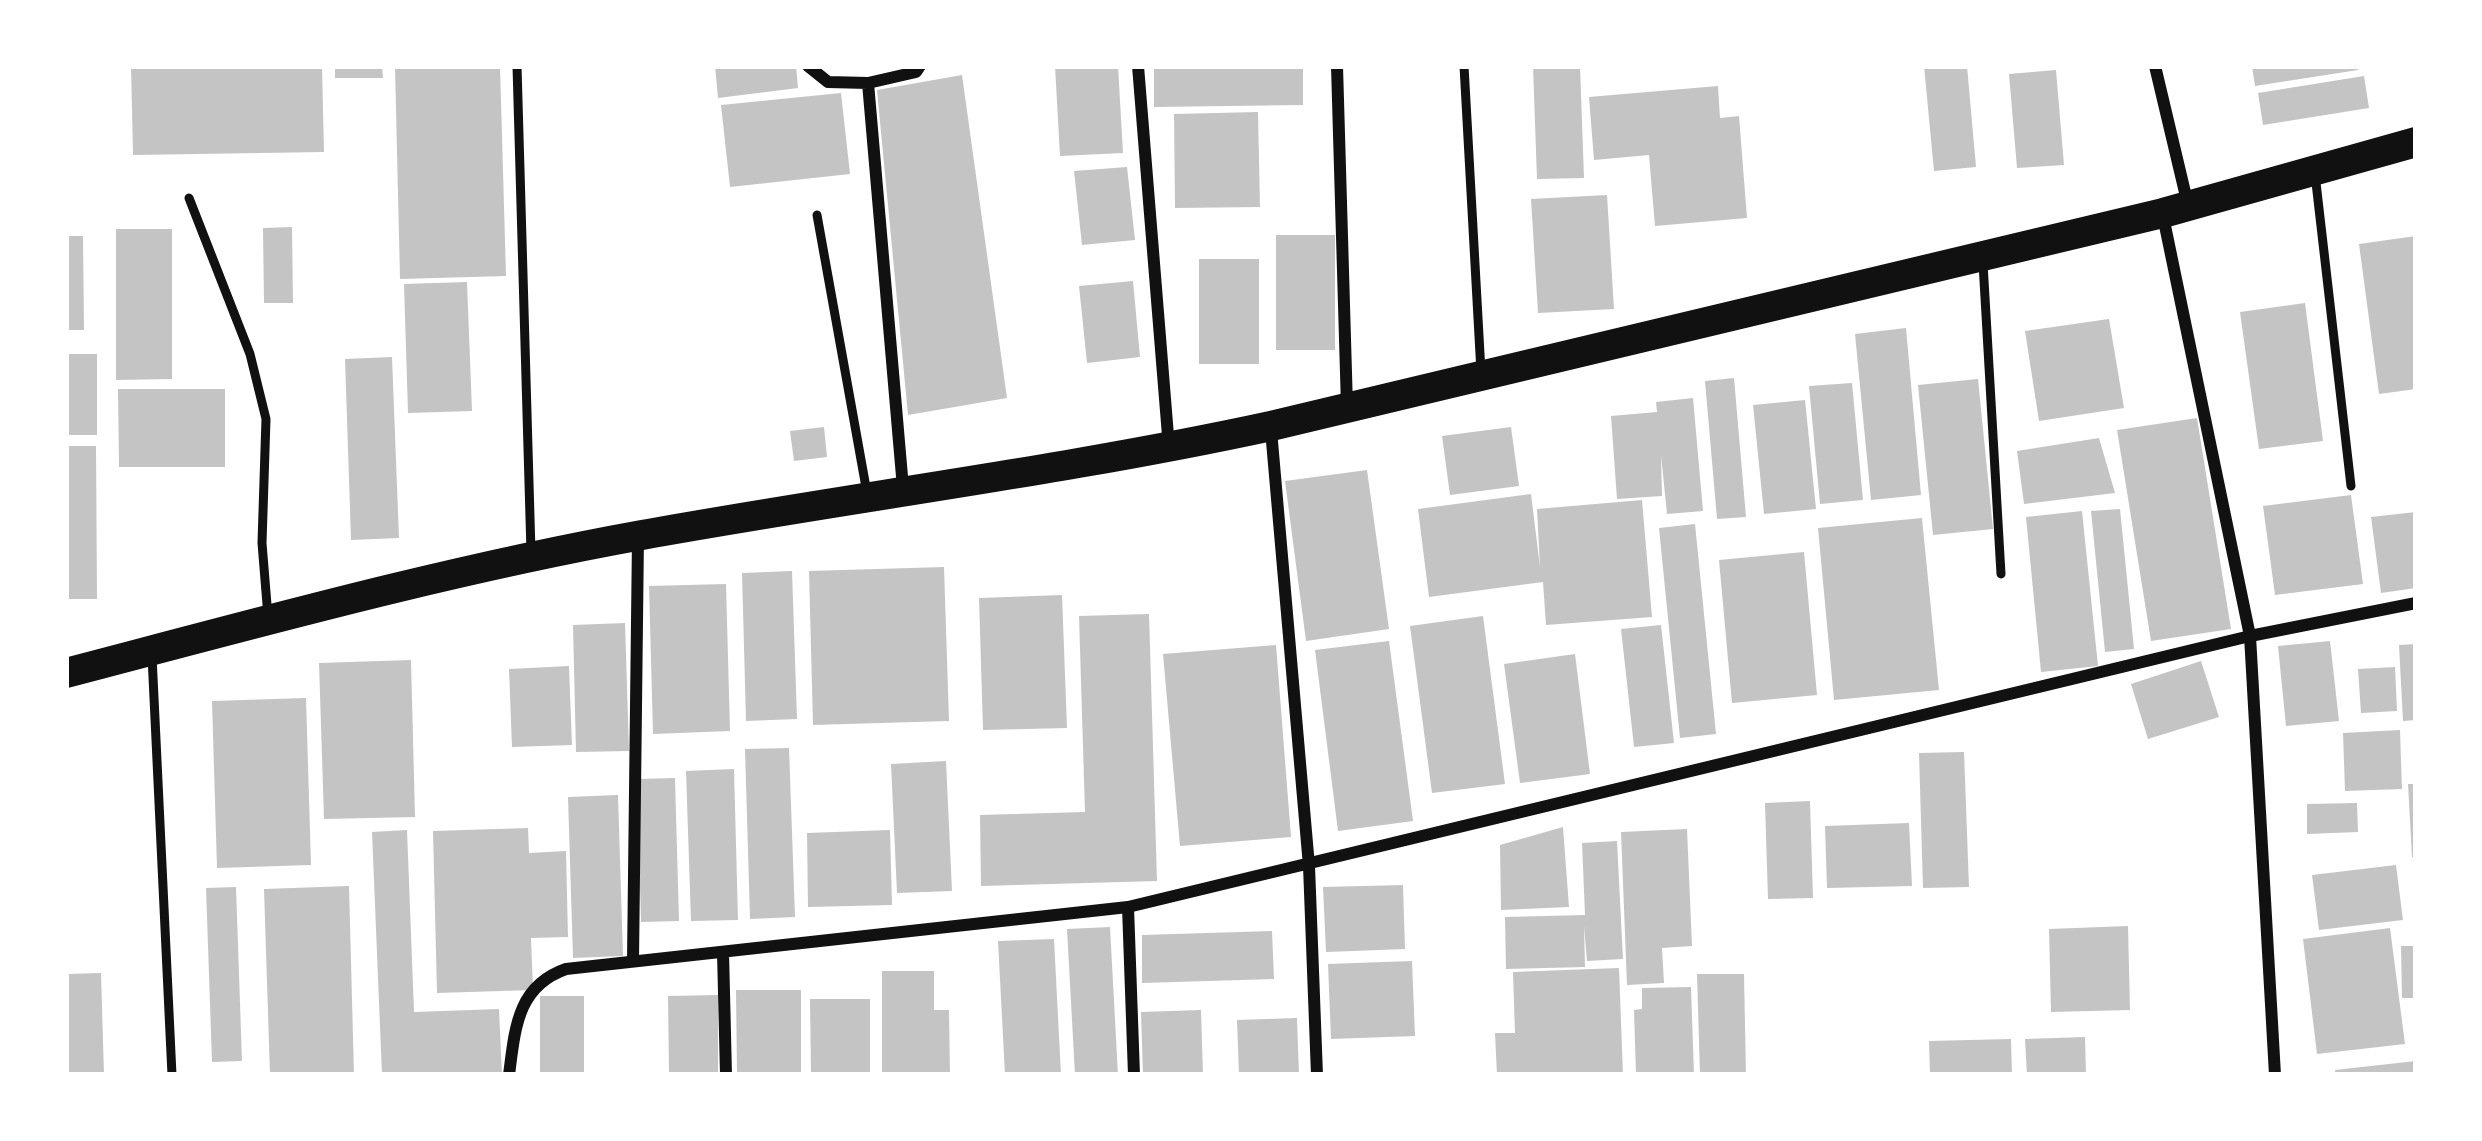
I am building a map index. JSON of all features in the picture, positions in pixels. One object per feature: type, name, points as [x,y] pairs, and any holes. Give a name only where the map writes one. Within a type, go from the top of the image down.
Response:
[{"type":"main road","points":[[66,673],[268,620],[638,536],[1169,448],[1271,426],[1983,257],[2416,142]]},
{"type":"street","points":[[808,66],[828,82],[868,83],[916,72],[920,66]]},
{"type":"street","points":[[1138,66],[1169,448]]},
{"type":"street","points":[[1337,66],[1347,408]]},
{"type":"street","points":[[2155,66],[2250,636],[2275,1075]]},
{"type":"street","points":[[868,83],[904,492]]},
{"type":"street","points":[[1271,426],[1310,866],[1317,1075]]},
{"type":"street","points":[[633,960],[638,536]]},
{"type":"street","points":[[509,1075],[517,1016],[536,986],[566,969],[1128,908],[2250,636],[2416,603]]},
{"type":"street","points":[[1128,908],[1134,1075]]},
{"type":"street","points":[[723,952],[726,1075]]},
{"type":"lane","points":[[518,66],[531,559]]},
{"type":"lane","points":[[1464,66],[1481,377]]},
{"type":"lane","points":[[2314,169],[2351,486]]},
{"type":"lane","points":[[189,198],[250,354],[266,419],[262,543],[268,620]]},
{"type":"lane","points":[[817,215],[867,497]]},
{"type":"lane","points":[[1983,257],[2001,574]]},
{"type":"lane","points":[[152,650],[172,1075]]},
{"type":"building","points":[[131,66],[322,66],[324,152],[133,155]]},
{"type":"building","points":[[335,66],[382,66],[383,78],[335,78]]},
{"type":"building","points":[[395,66],[500,66],[506,276],[400,279]]},
{"type":"building","points":[[715,66],[796,66],[798,88],[718,98]]},
{"type":"building","points":[[1055,66],[1118,66],[1123,153],[1060,156]]},
{"type":"building","points":[[1154,66],[1303,66],[1303,105],[1154,107]]},
{"type":"building","points":[[1533,66],[1580,66],[1584,178],[1537,179]]},
{"type":"building","points":[[1924,66],[1967,66],[1976,167],[1934,171]]},
{"type":"building","points":[[2252,66],[2357,66],[2358,70],[2255,86]]},
{"type":"building","points":[[2056,70],[2064,165],[2017,168],[2009,74]]},
{"type":"building","points":[[962,75],[1007,398],[908,415],[877,90]]},
{"type":"building","points":[[2364,76],[2369,108],[2263,125],[2258,93]]},
{"type":"building","points":[[1718,86],[1720,118],[1739,116],[1747,218],[1655,226],[1649,155],[1594,160],[1589,97]]},
{"type":"building","points":[[841,93],[850,174],[730,187],[721,105]]},
{"type":"building","points":[[1258,112],[1260,207],[1175,208],[1174,114]]},
{"type":"building","points":[[1127,167],[1135,240],[1082,245],[1074,171]]},
{"type":"building","points":[[1607,195],[1614,309],[1538,313],[1531,199]]},
{"type":"building","points":[[292,227],[293,303],[264,303],[263,228]]},
{"type":"building","points":[[116,229],[172,229],[172,379],[116,380]]},
{"type":"building","points":[[1276,235],[1335,235],[1335,350],[1276,350]]},
{"type":"building","points":[[66,236],[83,236],[84,330],[66,330]]},
{"type":"building","points":[[2416,236],[2416,389],[2379,394],[2359,244]]},
{"type":"building","points":[[1199,259],[1259,259],[1259,364],[1199,364]]},
{"type":"building","points":[[1133,281],[1140,357],[1087,363],[1079,286]]},
{"type":"building","points":[[467,282],[472,411],[408,413],[404,284]]},
{"type":"building","points":[[2305,303],[2323,441],[2259,449],[2240,312]]},
{"type":"building","points":[[2109,319],[2124,408],[2039,421],[2025,331]]},
{"type":"building","points":[[1906,328],[1921,495],[1871,500],[1855,334]]},
{"type":"building","points":[[66,354],[97,354],[97,435],[66,435]]},
{"type":"building","points":[[392,357],[399,538],[351,540],[345,359]]},
{"type":"building","points":[[1734,378],[1746,517],[1717,519],[1705,381]]},
{"type":"building","points":[[1978,379],[1993,529],[1933,535],[1918,385]]},
{"type":"building","points":[[1852,383],[1863,500],[1820,504],[1809,386]]},
{"type":"building","points":[[118,389],[225,389],[225,467],[119,467]]},
{"type":"building","points":[[1693,398],[1703,511],[1667,514],[1661,455],[1662,496],[1617,499],[1611,416],[1657,412],[1656,402]]},
{"type":"building","points":[[1805,400],[1816,509],[1764,514],[1753,405]]},
{"type":"building","points":[[2197,418],[2231,629],[2151,641],[2117,430]]},
{"type":"building","points":[[824,427],[827,457],[794,461],[790,431]]},
{"type":"building","points":[[1511,427],[1519,486],[1450,495],[1442,436]]},
{"type":"building","points":[[2099,438],[2115,493],[2024,504],[2017,451]]},
{"type":"building","points":[[66,446],[96,446],[97,599],[66,599]]},
{"type":"building","points":[[1367,470],[1389,629],[1306,641],[1285,481]]},
{"type":"building","points":[[1531,494],[1540,567],[1537,509],[1642,500],[1652,617],[1546,625],[1543,582],[1429,597],[1418,509]]},
{"type":"building","points":[[2351,495],[2363,584],[2275,595],[2263,506]]},
{"type":"building","points":[[2120,509],[2134,649],[2105,652],[2091,511]]},
{"type":"building","points":[[2082,511],[2098,666],[2041,672],[2026,517]]},
{"type":"building","points":[[2416,512],[2416,588],[2381,593],[2371,517]]},
{"type":"building","points":[[1922,518],[1939,690],[1834,700],[1818,528]]},
{"type":"building","points":[[1695,524],[1716,734],[1680,738],[1659,528]]},
{"type":"building","points":[[1804,552],[1817,695],[1732,703],[1719,560]]},
{"type":"building","points":[[944,567],[949,721],[813,725],[809,571]]},
{"type":"building","points":[[792,571],[797,719],[746,721],[742,573]]},
{"type":"building","points":[[726,584],[730,731],[653,734],[649,586]]},
{"type":"building","points":[[1062,595],[1067,728],[983,730],[979,598]]},
{"type":"building","points":[[1149,614],[1157,881],[981,886],[980,815],[1085,812],[1079,616]]},
{"type":"building","points":[[1483,616],[1505,784],[1432,793],[1410,626]]},
{"type":"building","points":[[625,623],[629,751],[576,752],[573,625]]},
{"type":"building","points":[[1661,625],[1674,743],[1634,747],[1621,629]]},
{"type":"building","points":[[1389,641],[1413,821],[1338,831],[1315,650]]},
{"type":"building","points":[[2330,641],[2339,721],[2286,726],[2278,646]]},
{"type":"building","points":[[2416,644],[2416,720],[2403,721],[2399,645]]},
{"type":"building","points":[[1276,645],[1291,837],[1180,846],[1163,654]]},
{"type":"building","points":[[1575,654],[1590,774],[1520,783],[1504,664]]},
{"type":"building","points":[[411,660],[415,817],[324,819],[319,663]]},
{"type":"building","points":[[2201,661],[2219,717],[2148,739],[2131,684]]},
{"type":"building","points":[[569,666],[572,745],[512,747],[509,669]]},
{"type":"building","points":[[2395,667],[2397,711],[2361,713],[2358,669]]},
{"type":"building","points":[[306,698],[311,865],[217,868],[212,701]]},
{"type":"building","points":[[2400,730],[2402,789],[2345,791],[2343,733]]},
{"type":"building","points":[[789,748],[795,917],[750,919],[745,749]]},
{"type":"building","points":[[1964,752],[1969,887],[1923,888],[1919,753]]},
{"type":"building","points":[[946,761],[952,891],[897,893],[891,764]]},
{"type":"building","points":[[734,769],[738,920],[691,921],[686,771]]},
{"type":"building","points":[[675,778],[679,921],[641,922],[637,779]]},
{"type":"building","points":[[2408,784],[2416,784],[2416,857],[2412,857]]},
{"type":"building","points":[[618,795],[623,956],[573,958],[568,797]]},
{"type":"building","points":[[1810,801],[1813,898],[1768,899],[1765,803]]},
{"type":"building","points":[[2357,803],[2358,832],[2307,834],[2307,804]]},
{"type":"building","points":[[1909,823],[1912,886],[1827,888],[1825,826]]},
{"type":"building","points":[[1563,827],[1569,907],[1501,910],[1500,845]]},
{"type":"building","points":[[528,828],[529,853],[566,851],[568,937],[531,938],[533,990],[437,993],[433,831]]},
{"type":"building","points":[[1687,829],[1692,946],[1662,948],[1664,983],[1627,985],[1621,832]]},
{"type":"building","points":[[407,830],[414,1012],[499,1009],[502,1075],[382,1075],[372,832]]},
{"type":"building","points":[[890,830],[892,905],[808,907],[807,833]]},
{"type":"building","points":[[1617,841],[1623,959],[1587,961],[1584,926],[1585,967],[1506,969],[1505,917],[1585,915],[1582,843]]},
{"type":"building","points":[[2396,865],[2403,920],[2319,930],[2312,875]]},
{"type":"building","points":[[1403,885],[1405,949],[1326,952],[1323,887]]},
{"type":"building","points":[[349,886],[354,1075],[270,1075],[264,889]]},
{"type":"building","points":[[236,887],[242,1061],[212,1062],[206,888]]},
{"type":"building","points":[[2128,926],[2130,1010],[2051,1012],[2049,929]]},
{"type":"building","points":[[1110,927],[1118,1075],[1075,1075],[1067,929]]},
{"type":"building","points":[[2390,928],[2405,1044],[2317,1054],[2303,939]]},
{"type":"building","points":[[1272,931],[1274,979],[1142,983],[1142,935]]},
{"type":"building","points":[[1054,939],[1061,1075],[1005,1075],[998,941]]},
{"type":"building","points":[[2401,946],[2416,946],[2416,998],[2402,998]]},
{"type":"building","points":[[1412,961],[1415,1036],[1331,1039],[1328,964]]},
{"type":"building","points":[[1619,968],[1623,1075],[1497,1075],[1495,1033],[1515,1033],[1513,972]]},
{"type":"building","points":[[882,971],[934,971],[934,1010],[949,1010],[950,1075],[882,1075]]},
{"type":"building","points":[[101,973],[104,1075],[66,1075],[66,974]]},
{"type":"building","points":[[1697,974],[1744,974],[1746,1075],[1700,1075]]},
{"type":"building","points":[[1691,987],[1694,1075],[1636,1075],[1634,1010],[1642,1009],[1642,988]]},
{"type":"building","points":[[736,990],[801,990],[801,1075],[737,1075]]},
{"type":"building","points":[[718,995],[718,1075],[669,1075],[668,996]]},
{"type":"building","points":[[540,996],[584,996],[584,1075],[540,1075]]},
{"type":"building","points":[[810,999],[870,999],[870,1075],[811,1075]]},
{"type":"building","points":[[1201,1010],[1203,1075],[1143,1075],[1141,1012]]},
{"type":"building","points":[[1297,1018],[1299,1075],[1239,1075],[1237,1020]]},
{"type":"building","points":[[2085,1037],[2086,1075],[2027,1075],[2025,1039]]},
{"type":"building","points":[[2011,1039],[2012,1075],[1930,1075],[1929,1041]]},
{"type":"building","points":[[2416,1061],[2416,1075],[2336,1075],[2335,1070]]}]
